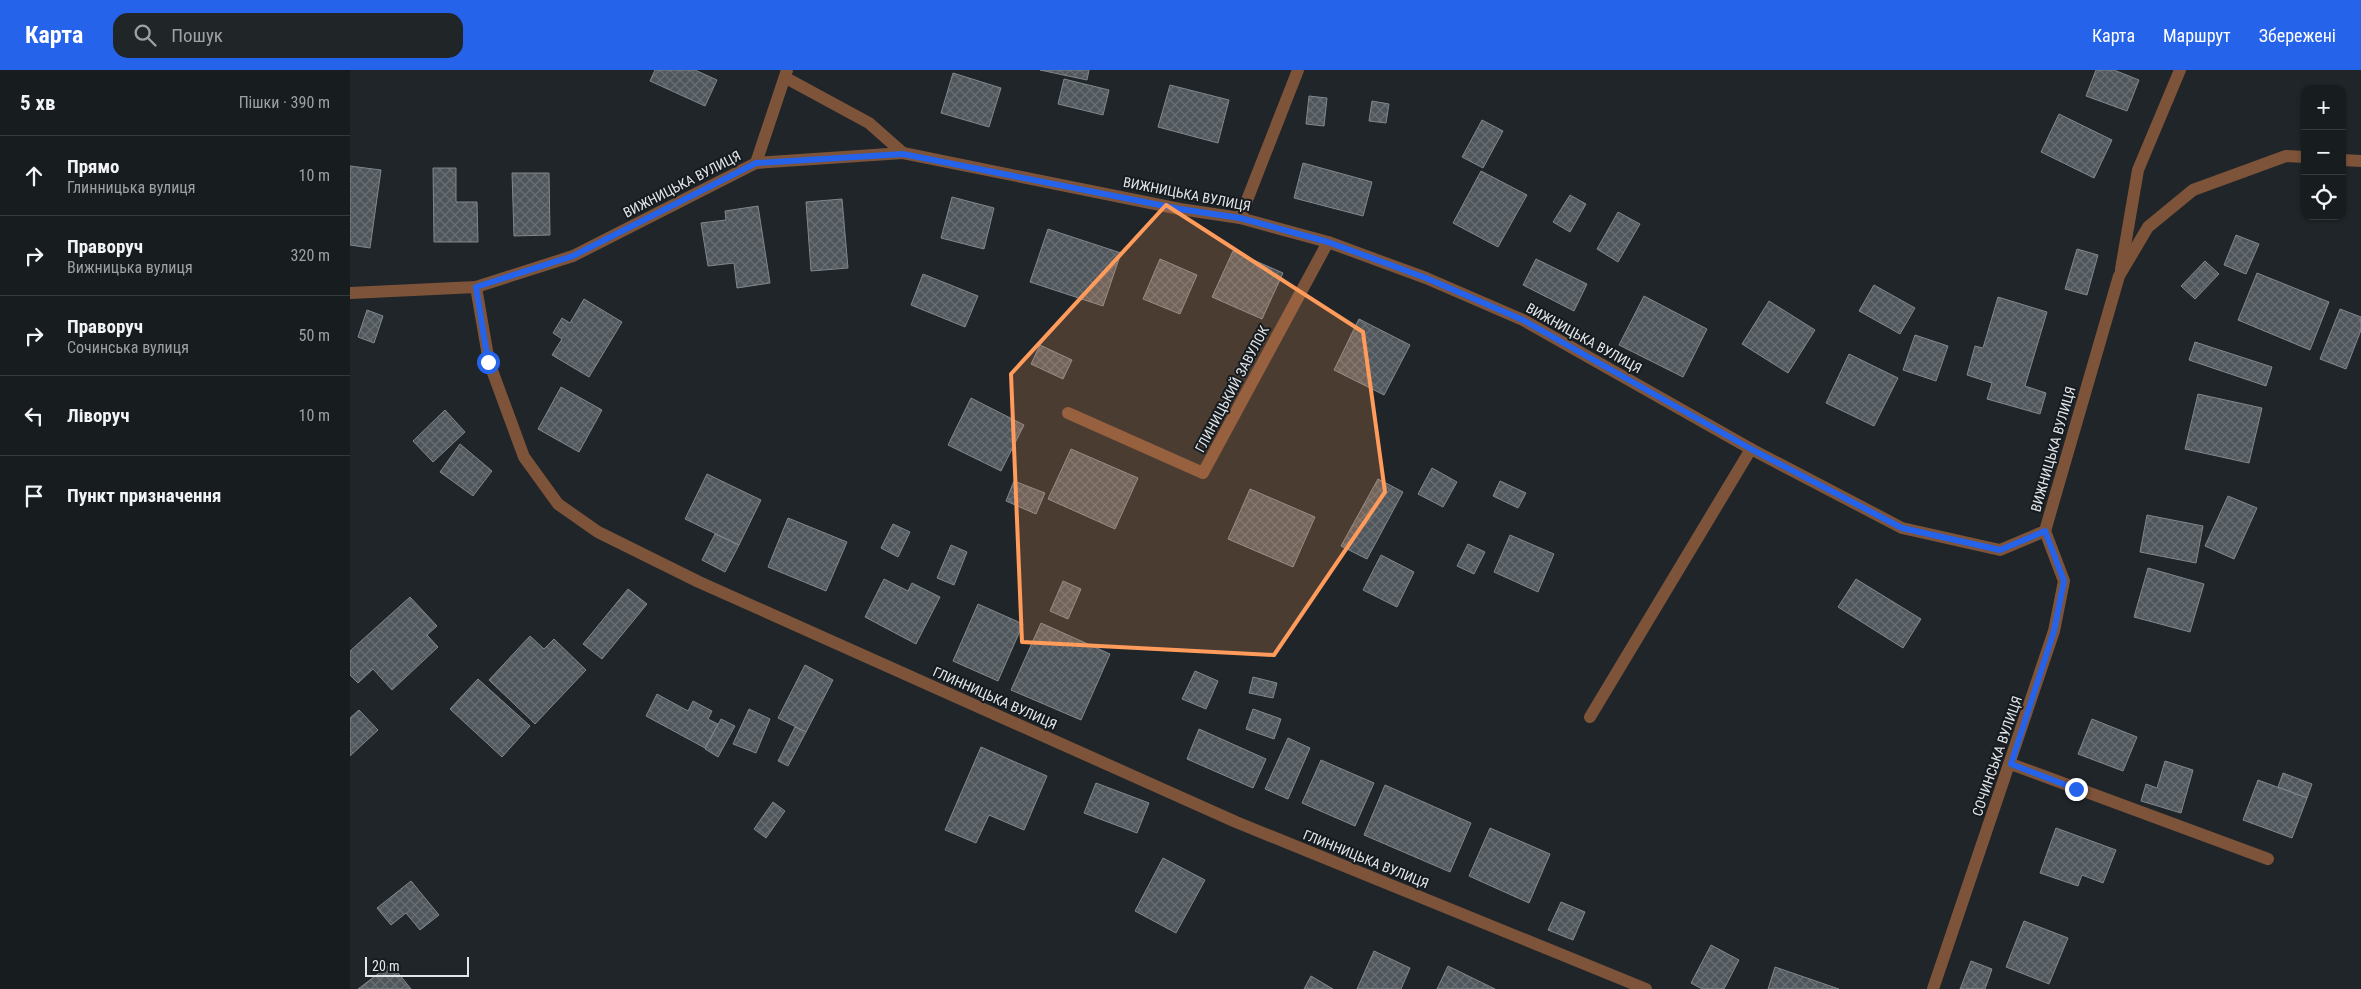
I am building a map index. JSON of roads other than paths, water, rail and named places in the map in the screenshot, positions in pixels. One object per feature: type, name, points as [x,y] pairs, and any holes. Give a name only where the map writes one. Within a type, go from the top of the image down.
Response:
[{"type":"street","points":[[1240,218],[1298,70]]},
{"type":"street","points":[[2119,276],[2138,170],[2180,70]]},
{"type":"street","points":[[756,163],[786,74],[869,123],[903,154]]},
{"type":"street","name":"ВИЖНИЦЬКА ВУЛИЦЯ","points":[[350,293],[476,287],[573,256],[756,163],[903,154],[1180,209],[1240,218],[1328,242],[1426,278],[1523,320],[1751,449],[1902,528],[2000,550],[2045,531],[2119,276],[2148,227],[2193,190],[2286,156],[2301,157]]},
{"type":"street","points":[[2346,160],[2361,161]]},
{"type":"street","name":"ГЛИНИЦЬКИЙ ЗАВУЛОК","points":[[1068,413],[1203,474],[1328,242]]},
{"type":"street","name":"ГЛИННИЦЬКА ВУЛИЦЯ","points":[[476,287],[488,362],[524,457],[558,504],[598,532],[708,586],[1236,822],[1646,989]]},
{"type":"street","points":[[1590,717],[1751,449]]},
{"type":"street","name":"СОЧИНСЬКА ВУЛИЦЯ","points":[[1933,989],[2011,764],[2054,631],[2064,581],[2045,531]]},
{"type":"street","points":[[2011,764],[2268,859]]}]
